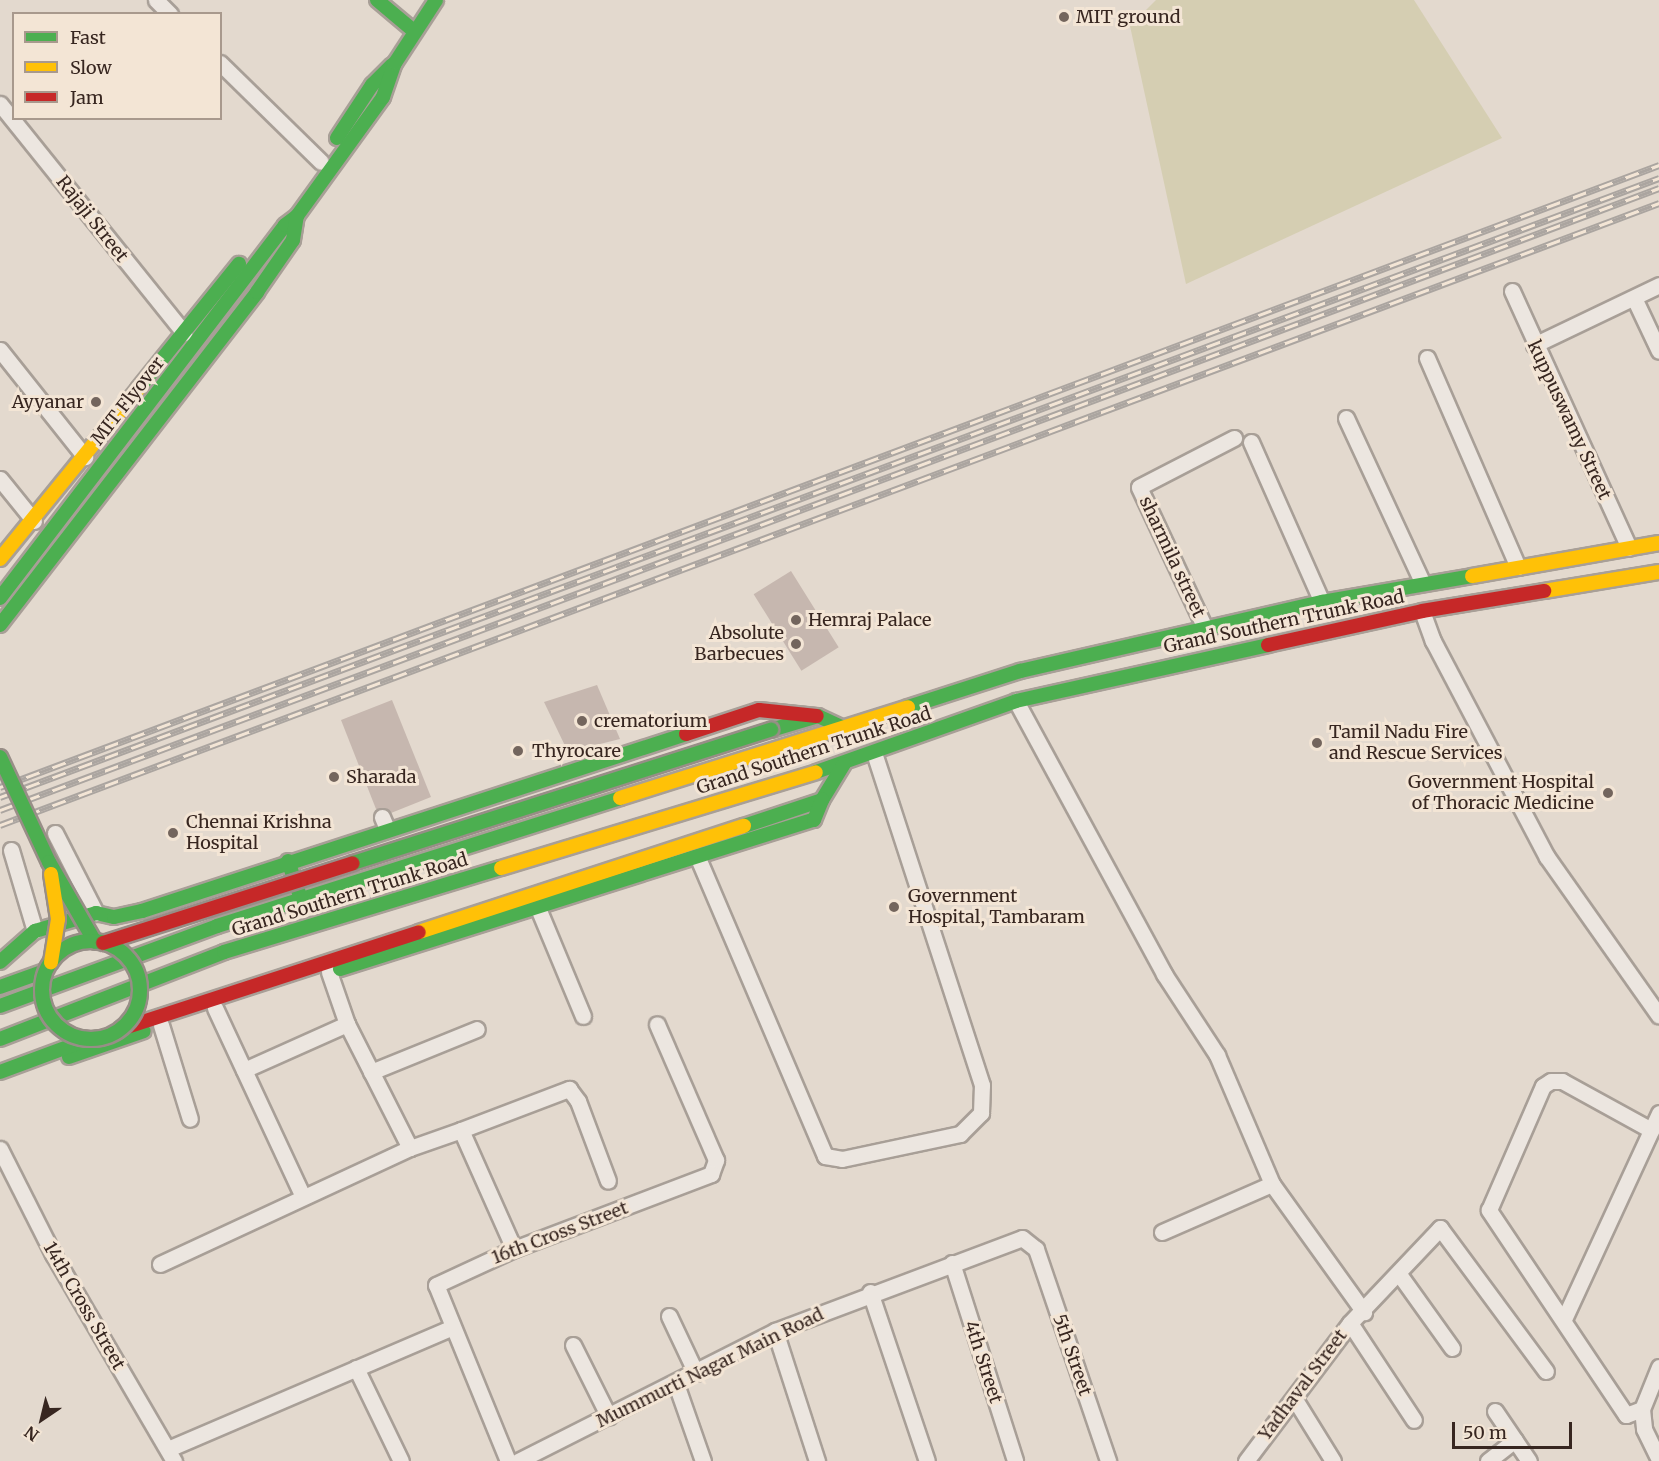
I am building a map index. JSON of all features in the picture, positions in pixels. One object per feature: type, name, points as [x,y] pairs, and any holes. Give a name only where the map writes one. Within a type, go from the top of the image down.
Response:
[{"type":"main road","points":[[376,0],[414,31]]},
{"type":"main road","points":[[0,625],[257,292],[293,240],[293,213],[321,162],[372,85],[394,63],[436,0]]},
{"type":"main road","points":[[0,559],[34,521],[270,224],[293,213],[383,97],[394,63]]},
{"type":"main road","name":"MIT Flyover","points":[[0,598],[293,213]]},
{"type":"main road","name":"Grand Southern Trunk Road","points":[[0,1006],[301,899],[1020,670],[1204,626],[1422,582],[1659,543]]},
{"type":"main road","name":"Grand Southern Trunk Road","points":[[0,1040],[224,952],[844,764],[1016,701],[1422,611],[1659,572]]},
{"type":"main road","points":[[0,962],[35,931],[96,913],[114,917],[142,911],[288,861],[385,823],[759,710],[818,716],[842,726]]},
{"type":"main road","points":[[0,987],[48,967],[70,946],[99,943],[818,716]]},
{"type":"main road","points":[[0,757],[49,862],[99,943],[129,960],[138,981],[138,1004],[121,1029]]},
{"type":"main road","points":[[0,1084],[161,1025],[538,909],[814,820],[822,800],[844,764]]},
{"type":"main road","points":[[0,1072],[89,1039],[822,800]]},
{"type":"main road","points":[[288,861],[301,899]]},
{"type":"main road","points":[[49,862],[58,919],[42,987],[50,1017],[60,1028],[89,1039]]},
{"type":"street","points":[[156,0],[168,12]]},
{"type":"street","points":[[222,65],[321,162]]},
{"type":"street","name":"Rajaji Street","points":[[0,104],[12,119]]},
{"type":"street","name":"Rajaji Street","points":[[13,120],[184,333]]},
{"type":"street","points":[[1534,345],[1635,300],[1659,285]]},
{"type":"street","name":"kuppuswamy Street","points":[[1512,291],[1534,345],[1629,548]]},
{"type":"street","points":[[1635,300],[1659,351]]},
{"type":"street","points":[[0,350],[85,457]]},
{"type":"street","points":[[1427,358],[1518,567]]},
{"type":"street","points":[[1346,418],[1422,582]]},
{"type":"street","name":"sharmila street","points":[[1204,626],[1139,487],[1234,438]]},
{"type":"street","points":[[1251,442],[1322,602]]},
{"type":"street","points":[[0,479],[34,521]]},
{"type":"street","points":[[1422,611],[1433,641],[1547,856],[1659,1016]]},
{"type":"street","points":[[1016,701],[1164,974],[1217,1055],[1272,1184],[1364,1312]]},
{"type":"street","points":[[698,858],[825,1156],[843,1159],[960,1134],[981,1113],[982,1085],[874,753]]},
{"type":"street","points":[[55,833],[96,913]]},
{"type":"street","points":[[11,850],[35,931]]},
{"type":"street","points":[[538,909],[583,1016]]},
{"type":"street","points":[[329,972],[347,1024],[410,1148]]},
{"type":"street","points":[[215,1008],[303,1197]]},
{"type":"street","points":[[244,1070],[347,1024]]},
{"type":"street","name":"16th Cross Street","points":[[508,1461],[435,1290],[439,1281],[514,1249],[711,1174],[716,1168],[657,1024]]},
{"type":"street","points":[[161,1025],[190,1119]]},
{"type":"street","points":[[371,1072],[477,1029]]},
{"type":"street","points":[[1642,1409],[1626,1415],[1564,1319],[1493,1221],[1490,1199],[1543,1086],[1551,1081],[1562,1081],[1651,1130]]},
{"type":"street","points":[[160,1264],[410,1148],[569,1089],[578,1101],[608,1181]]},
{"type":"street","points":[[1564,1319],[1659,1113]]},
{"type":"street","points":[[461,1130],[514,1249]]},
{"type":"street","name":"14th Cross Street","points":[[0,1149],[53,1254],[171,1455]]},
{"type":"street","points":[[1162,1232],[1272,1184]]},
{"type":"street","name":"Yadhaval Street","points":[[1246,1461],[1350,1323],[1364,1312],[1432,1232],[1440,1228],[1447,1232],[1546,1371]]},
{"type":"street","name":"Mummurti Nagar Main Road","points":[[518,1461],[676,1384],[775,1331],[870,1292],[1022,1238],[1036,1249]]},
{"type":"street","name":"5th Street","points":[[1036,1249],[1108,1461]]},
{"type":"street","name":"4th Street","points":[[952,1263],[1015,1461]]},
{"type":"street","points":[[1398,1274],[1452,1348]]},
{"type":"street","points":[[870,1292],[927,1461]]},
{"type":"street","points":[[669,1316],[696,1373]]},
{"type":"street","points":[[1350,1323],[1414,1420]]},
{"type":"street","points":[[171,1455],[356,1368],[452,1326]]},
{"type":"street","points":[[775,1331],[817,1461]]},
{"type":"street","points":[[573,1345],[609,1417]]},
{"type":"street","points":[[1659,1367],[1642,1409],[1644,1429],[1659,1460]]},
{"type":"street","points":[[356,1368],[401,1461]]},
{"type":"street","points":[[676,1384],[704,1461]]},
{"type":"street","points":[[1294,1398],[1333,1461]]},
{"type":"street","points":[[1495,1411],[1529,1461]]},
{"type":"street","points":[[1488,1461],[1515,1440]]},
{"type":"shaded area","points":[[1156,0],[1414,0],[1502,138],[1186,284],[1130,26]]},
{"type":"building","name":"Hemraj Palace","points":[[791,571],[839,647],[801,671],[754,594]]},
{"type":"building","name":"crematorium","points":[[597,685],[620,739],[568,752],[544,702]]},
{"type":"building","points":[[392,700],[431,797],[391,813],[376,809],[341,720]]},
{"type":"railway","points":[[0,787],[1659,165]]},
{"type":"railway","points":[[0,797],[1659,178]]},
{"type":"railway","points":[[0,810],[1659,188]]},
{"type":"railway","points":[[0,825],[1659,203]]},
{"type":"traffic: fast","points":[[377,0],[414,31]]},
{"type":"traffic: fast","points":[[0,598],[285,225],[297,216],[383,97],[395,63],[436,0]]},
{"type":"traffic: fast","points":[[337,138],[372,85],[392,65]]},
{"type":"traffic: fast","points":[[0,625],[257,292],[293,240],[297,216]]},
{"type":"traffic: fast","points":[[138,389],[239,264]]},
{"type":"traffic: fast","points":[[908,707],[1020,671],[1322,602],[1472,576]]},
{"type":"traffic: fast","points":[[816,772],[1016,701],[1268,645]]},
{"type":"traffic: fast","points":[[771,730],[818,716],[842,727]]},
{"type":"traffic: fast","points":[[353,863],[771,730]]},
{"type":"traffic: fast","points":[[0,962],[35,931],[96,913],[114,917],[142,911],[686,734]]},
{"type":"traffic: fast","points":[[0,757],[49,862],[95,942]]},
{"type":"traffic: fast","points":[[744,826],[822,800],[844,764]]},
{"type":"traffic: fast","points":[[0,1006],[217,926],[620,798]]},
{"type":"traffic: fast","points":[[340,969],[814,820],[822,800]]},
{"type":"traffic: fast","points":[[288,861],[301,899]]},
{"type":"traffic: fast","points":[[0,1039],[224,952],[501,868]]},
{"type":"traffic: fast","points":[[91,941],[110,945],[125,956],[136,971],[140,990],[136,1009],[125,1024],[110,1035],[91,1039],[72,1035],[57,1024],[46,1009],[42,990],[46,971],[57,956],[72,945],[91,941]]},
{"type":"traffic: fast","points":[[0,987],[45,971]]},
{"type":"traffic: fast","points":[[69,1057],[144,1031]]},
{"type":"traffic: fast","points":[[0,1072],[89,1039]]},
{"type":"traffic: slow","points":[[0,559],[138,389]]},
{"type":"traffic: slow","points":[[1472,576],[1659,543]]},
{"type":"traffic: slow","points":[[1544,591],[1659,572]]},
{"type":"traffic: slow","points":[[620,798],[908,707]]},
{"type":"traffic: slow","points":[[501,868],[816,772]]},
{"type":"traffic: slow","points":[[419,932],[744,826]]},
{"type":"traffic: slow","points":[[51,874],[58,919],[51,962]]},
{"type":"traffic: jam","points":[[1268,645],[1422,611],[1544,591]]},
{"type":"traffic: jam","points":[[686,734],[759,710],[817,716]]},
{"type":"traffic: jam","points":[[103,943],[353,863]]},
{"type":"traffic: jam","points":[[121,1029],[419,932]]},
{"type":"place","name":"MIT ground","points":[[1064,17]]},
{"type":"place","name":"Ayyanar","points":[[96,402]]},
{"type":"place","name":"Hemraj Palace","points":[[796,620]]},
{"type":"place","name":"Absolute Barbecues","points":[[796,644]]},
{"type":"place","name":"crematorium","points":[[582,721]]},
{"type":"place","name":"Tamil Nadu Fire and Rescue Services","points":[[1317,743]]},
{"type":"place","name":"Thyrocare","points":[[518,751]]},
{"type":"place","name":"Sharada","points":[[334,777]]},
{"type":"place","name":"Government Hospital of Thoracic Medicine","points":[[1608,793]]},
{"type":"place","name":"Chennai Krishna Hospital","points":[[173,833]]},
{"type":"place","name":"Government Hospital, Tambaram","points":[[894,907]]}]
